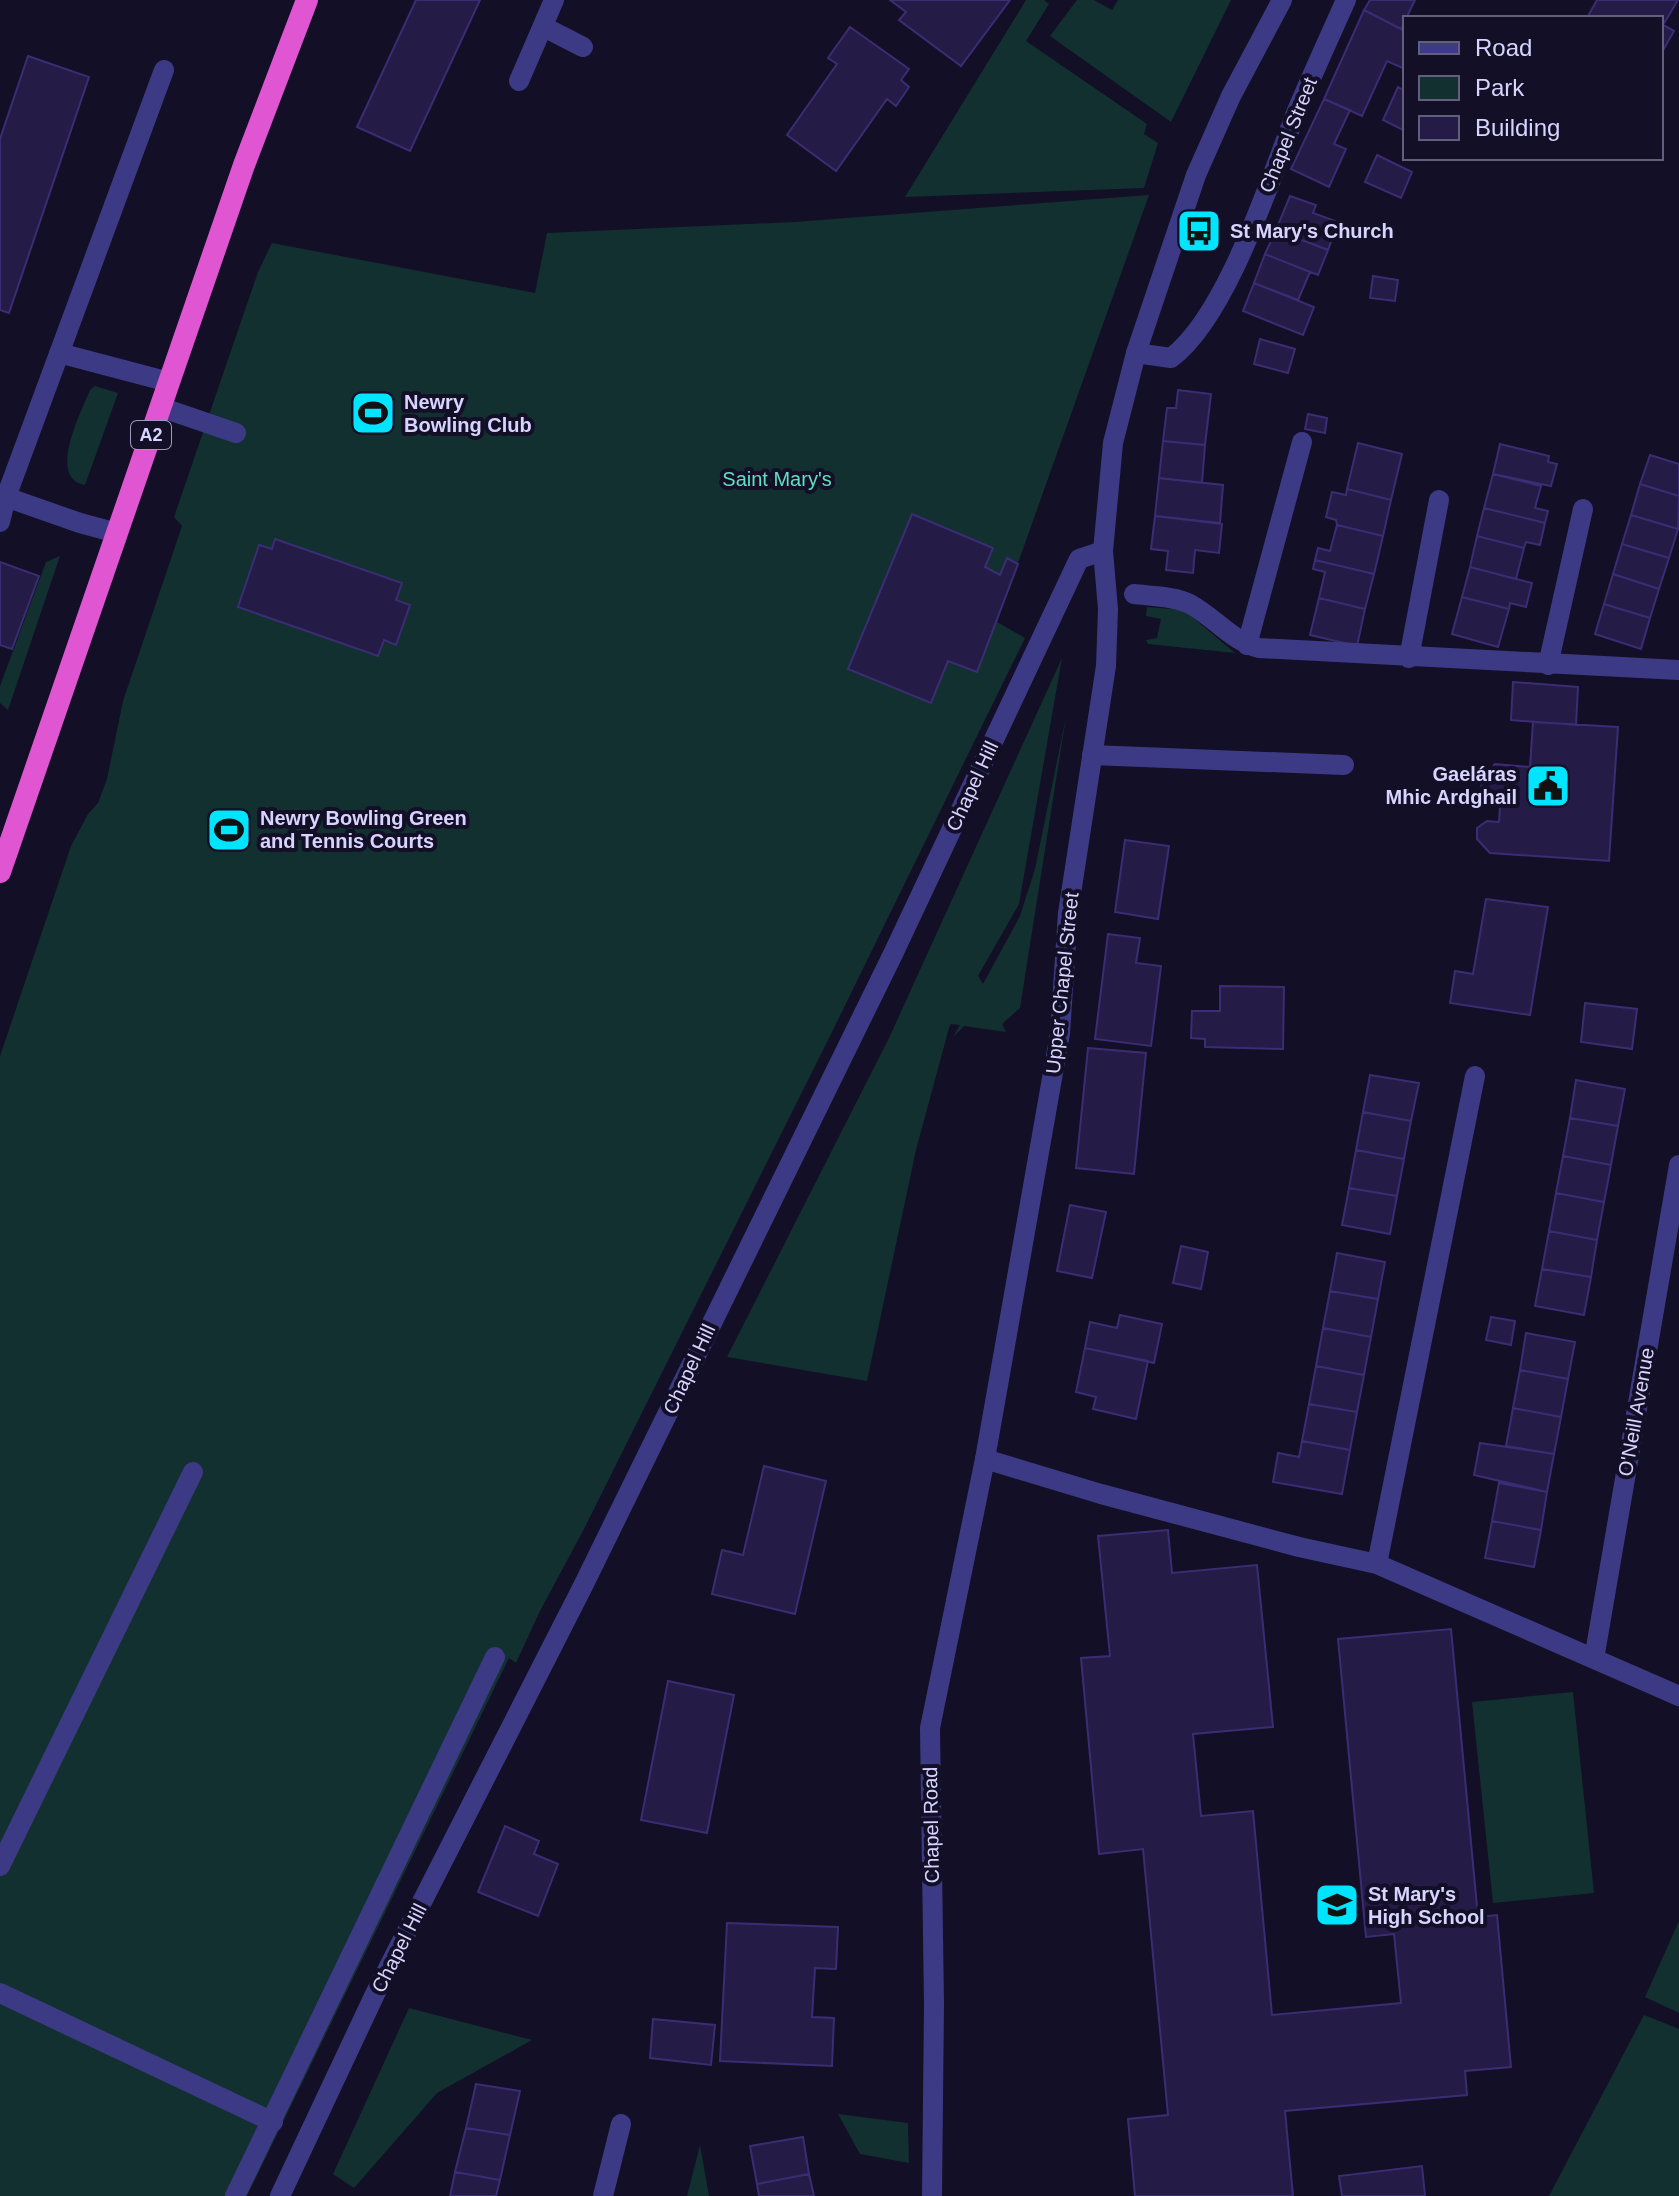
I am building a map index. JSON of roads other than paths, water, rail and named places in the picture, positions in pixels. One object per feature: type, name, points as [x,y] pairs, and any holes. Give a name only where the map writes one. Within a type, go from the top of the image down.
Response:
[{"type":"highway","name":"A2","points":[[0,872],[244,165],[307,0]]},
{"type":"street","points":[[519,81],[554,0]]},
{"type":"street","points":[[1103,551],[1113,443],[1136,353],[1196,175],[1231,96],[1282,0]]},
{"type":"street","name":"Chapel Street","points":[[1136,353],[1171,358],[1188,346],[1199,332],[1244,247],[1308,83],[1346,0]]},
{"type":"street","points":[[544,27],[583,47]]},
{"type":"street","points":[[0,522],[3,496],[164,70]]},
{"type":"street","points":[[59,353],[169,382]]},
{"type":"street","points":[[160,407],[236,433]]},
{"type":"street","points":[[1247,645],[1302,442]]},
{"type":"street","points":[[3,496],[117,533]]},
{"type":"street","points":[[1409,658],[1439,500]]},
{"type":"street","points":[[1548,665],[1583,509]]},
{"type":"street","name":"Upper Chapel Street","points":[[985,1459],[1060,1033],[1068,913],[1106,666],[1108,609],[1103,551]]},
{"type":"street","name":"Chapel Hill","points":[[280,2196],[375,1994],[671,1408],[900,940],[1079,559],[1103,551]]},
{"type":"street","points":[[1134,594],[1186,602],[1247,645],[1259,648],[1679,670]]},
{"type":"street","points":[[1092,755],[1344,765]]},
{"type":"street","points":[[1377,1564],[1475,1076]]},
{"type":"street","name":"O'Neill Avenue","points":[[1594,1659],[1679,1165]]},
{"type":"street","points":[[985,1459],[1101,1494],[1299,1547],[1377,1564],[1679,1696]]},
{"type":"street","name":"Chapel Road","points":[[932,2196],[934,2004],[930,1728],[985,1459]]},
{"type":"street","points":[[0,1866],[193,1472]]},
{"type":"street","points":[[235,2196],[495,1657]]},
{"type":"street","points":[[0,1993],[273,2122]]},
{"type":"street","points":[[603,2196],[621,2124]]},
{"type":"place","name":"St Mary's Church","points":[[1199,231]]},
{"type":"place","name":"Newry Bowling Club","points":[[373,413]]},
{"type":"place","name":"Gaeláras Mhic Ardghail","points":[[1548,786]]},
{"type":"place","name":"Newry Bowling Green and Tennis Courts","points":[[229,830]]},
{"type":"place","name":"St Mary's High School","points":[[1337,1905]]},
{"type":"park label","name":"Saint Mary's","points":[[777,479]]}]
